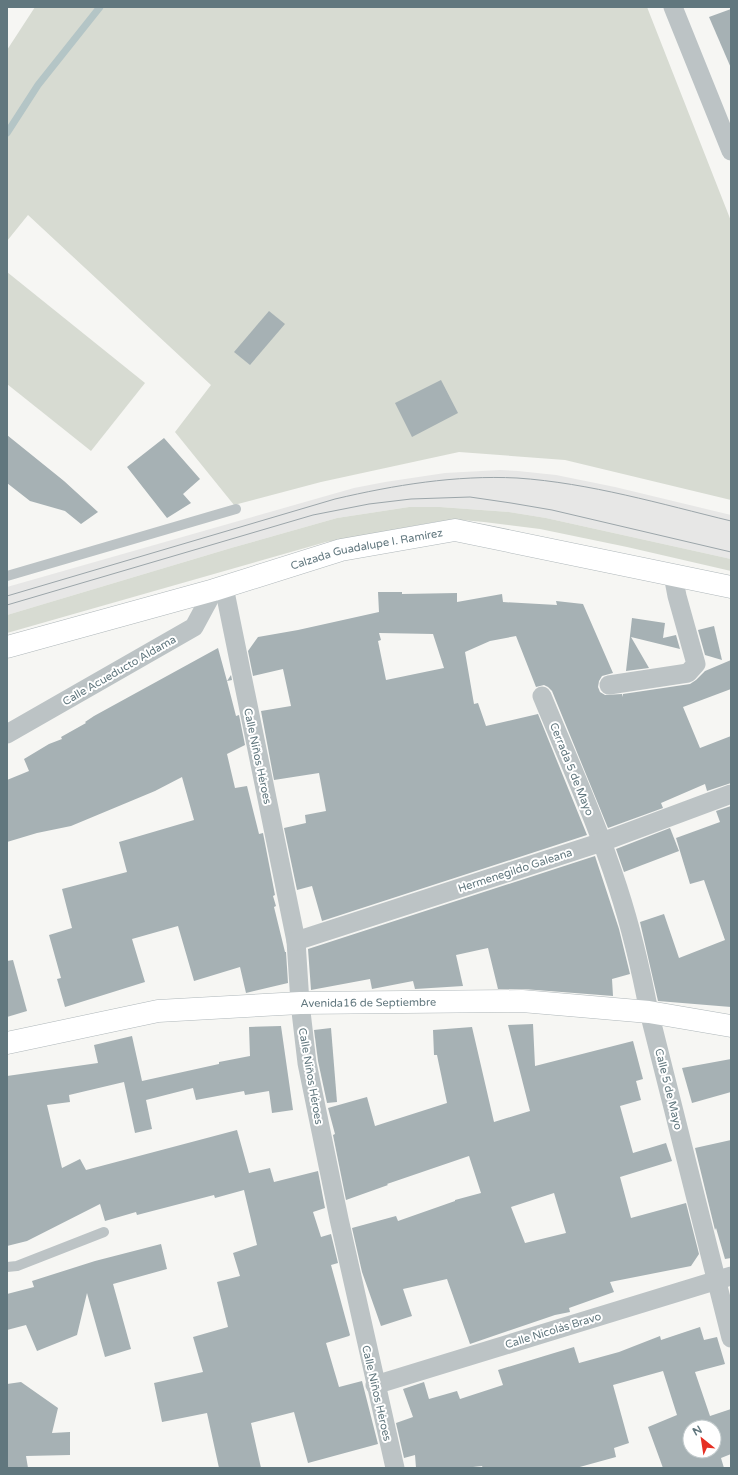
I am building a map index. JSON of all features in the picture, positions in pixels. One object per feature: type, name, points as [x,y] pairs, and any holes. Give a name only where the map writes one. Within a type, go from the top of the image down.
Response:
[{"type":"main road","name":"Calzada Guadalupe I. Ramírez","points":[[7,647],[219,588],[341,550],[455,530],[731,587]]},
{"type":"main road","name":"Avenida16 de Septiembre","points":[[7,1043],[158,1011],[300,1003],[522,1002],[649,1012],[731,1026]]},
{"type":"street","points":[[672,7],[725,122],[731,151]]},
{"type":"street","points":[[609,685],[688,673],[696,664],[677,596],[673,575]]},
{"type":"street","name":"Calle Acueducto Aldama","points":[[7,734],[194,627],[219,588]]},
{"type":"street","name":"Calle Niños Héroes","points":[[219,588],[296,941],[300,1003],[309,1071],[340,1227],[394,1468]]},
{"type":"street","name":"Cerrada 5 de Mayo","points":[[542,696],[602,842]]},
{"type":"street","name":"Hermenegildo Galeana","points":[[296,941],[602,842],[731,794]]},
{"type":"street","name":"Calle 5 de Mayo","points":[[602,842],[618,888],[641,968],[649,1012],[724,1278],[731,1338]]},
{"type":"street","name":"Calle Nicolás Bravo","points":[[375,1384],[724,1278]]},
{"type":"lane","points":[[7,576],[236,509]]},
{"type":"lane","points":[[7,1267],[17,1266],[104,1232]]},
{"type":"shaded area","points":[[35,7],[647,7],[731,221],[731,500],[565,460],[459,452],[321,482],[234,505],[175,432],[211,385],[28,215],[7,241],[7,50]]},
{"type":"shaded area","points":[[7,272],[145,383],[91,451],[7,384]]},
{"type":"shaded area","points":[[500,470],[556,475],[615,487],[731,515],[731,559],[546,518],[509,512],[440,507],[409,507],[337,518],[7,615],[7,587],[354,488],[445,473]]},
{"type":"shaded area","points":[[409,507],[440,507],[509,512],[546,518],[731,559],[731,571],[540,529],[462,520],[441,521],[326,542],[7,633],[7,615],[337,518]]},
{"type":"building","points":[[731,9],[731,68],[709,17]]},
{"type":"building","points":[[269,311],[285,324],[250,365],[234,352]]},
{"type":"building","points":[[441,380],[458,413],[412,437],[395,403]]},
{"type":"building","points":[[7,435],[64,481],[98,512],[81,524],[65,511],[30,501],[7,483]]},
{"type":"building","points":[[164,438],[200,479],[183,494],[191,503],[167,518],[127,467]]},
{"type":"building","points":[[378,592],[402,592],[402,594],[457,593],[457,602],[502,594],[503,602],[557,605],[556,601],[583,604],[613,673],[602,676],[599,681],[598,687],[600,692],[605,695],[622,694],[623,697],[623,694],[690,684],[705,671],[731,660],[731,689],[683,707],[700,748],[731,736],[731,783],[707,791],[705,784],[661,803],[663,808],[608,828],[552,691],[544,685],[536,687],[516,636],[490,641],[465,652],[474,704],[478,703],[486,726],[538,714],[587,835],[322,921],[312,886],[297,890],[284,828],[306,823],[305,815],[326,811],[319,773],[274,780],[261,711],[291,706],[283,669],[253,676],[248,651],[258,637],[298,630],[379,612]],"holes":[[[379,633],[433,634],[444,668],[386,680],[378,641],[381,640]]]},
{"type":"building","points":[[632,618],[665,623],[663,638],[676,635],[680,649],[631,637],[649,668],[626,671]]},
{"type":"building","points":[[714,626],[722,660],[705,655],[698,630]]},
{"type":"building","points":[[218,648],[236,716],[239,715],[245,745],[227,754],[235,788],[247,786],[259,834],[263,833],[275,895],[273,896],[276,906],[274,907],[286,952],[288,983],[246,993],[240,967],[194,981],[178,926],[132,939],[145,982],[65,1007],[57,979],[61,978],[49,935],[72,928],[62,889],[127,872],[119,842],[194,820],[182,777],[155,791],[71,826],[37,833],[7,842],[7,780],[29,771],[24,759],[49,744],[62,739],[61,737],[86,723],[85,722],[94,716]]},
{"type":"building","points":[[231,675],[232,680],[227,681]]},
{"type":"building","points":[[731,806],[731,1007],[658,1001],[640,922],[664,914],[679,958],[725,940],[704,880],[690,884],[676,838],[720,822],[716,811]]},
{"type":"building","points":[[670,828],[679,851],[624,872],[616,849]]},
{"type":"building","points":[[595,856],[619,929],[630,974],[612,979],[613,996],[523,989],[498,989],[488,948],[456,955],[463,986],[415,989],[413,981],[372,989],[370,979],[311,990],[308,949]]},
{"type":"building","points":[[13,960],[27,1011],[7,1017],[7,961]]},
{"type":"building","points":[[533,1024],[535,1066],[633,1041],[643,1079],[636,1081],[641,1100],[620,1106],[633,1153],[666,1143],[672,1161],[620,1177],[631,1218],[686,1203],[699,1254],[691,1266],[610,1282],[614,1292],[569,1308],[570,1312],[555,1315],[470,1344],[447,1279],[403,1289],[412,1316],[381,1326],[362,1272],[352,1228],[396,1216],[398,1221],[455,1200],[481,1193],[469,1156],[387,1184],[388,1185],[346,1200],[333,1135],[335,1134],[328,1108],[367,1097],[375,1126],[447,1103],[437,1055],[434,1055],[433,1030],[472,1027],[494,1122],[530,1111],[508,1025]],"holes":[[[554,1193],[566,1233],[525,1243],[511,1207]]]},
{"type":"building","points":[[281,1026],[293,1110],[272,1113],[269,1091],[245,1095],[244,1091],[196,1100],[193,1088],[146,1100],[152,1129],[135,1133],[124,1082],[69,1095],[70,1102],[47,1105],[62,1168],[80,1159],[86,1170],[237,1130],[249,1173],[270,1168],[274,1182],[318,1171],[325,1208],[313,1212],[321,1237],[331,1234],[338,1263],[331,1265],[350,1335],[326,1343],[339,1387],[362,1381],[378,1444],[308,1463],[294,1412],[251,1423],[261,1468],[219,1468],[207,1413],[162,1422],[154,1383],[203,1372],[193,1337],[228,1327],[217,1282],[240,1276],[233,1253],[257,1245],[244,1190],[215,1198],[214,1195],[137,1215],[136,1212],[105,1221],[100,1204],[27,1241],[7,1246],[7,1076],[98,1063],[94,1045],[132,1036],[142,1081],[250,1056],[249,1027]]},
{"type":"building","points":[[331,1028],[337,1102],[327,1103],[318,1061],[314,1030]]},
{"type":"building","points":[[731,1059],[731,1092],[692,1103],[682,1068]]},
{"type":"building","points":[[731,1140],[731,1258],[725,1259],[716,1228],[715,1230],[695,1148]]},
{"type":"building","points":[[161,1244],[167,1269],[113,1284],[131,1349],[105,1357],[87,1293],[77,1335],[37,1351],[26,1325],[7,1330],[7,1294],[34,1287],[32,1281],[95,1261]]},
{"type":"building","points":[[700,1327],[704,1340],[717,1337],[725,1364],[695,1372],[710,1416],[731,1409],[731,1454],[722,1458],[722,1419],[682,1419],[682,1459],[721,1459],[724,1468],[663,1468],[648,1427],[677,1415],[663,1371],[613,1385],[629,1443],[614,1448],[616,1457],[576,1468],[483,1468],[482,1466],[464,1468],[416,1468],[415,1455],[404,1458],[396,1423],[413,1417],[403,1389],[424,1382],[429,1399],[457,1391],[460,1399],[503,1385],[498,1370],[574,1347],[579,1363],[619,1352],[660,1336],[661,1340]]},
{"type":"building","points":[[21,1382],[58,1408],[52,1433],[70,1432],[70,1455],[26,1456],[28,1468],[7,1468],[7,1384]]},
{"type":"waterway","points":[[7,133],[38,85],[100,7]]},
{"type":"tram line","points":[[7,596],[335,499],[380,489],[425,482],[494,477],[571,484],[625,495],[731,521]]},
{"type":"tram line","points":[[7,605],[313,515],[369,504],[411,499],[470,497],[511,503],[552,510],[731,552]]}]
